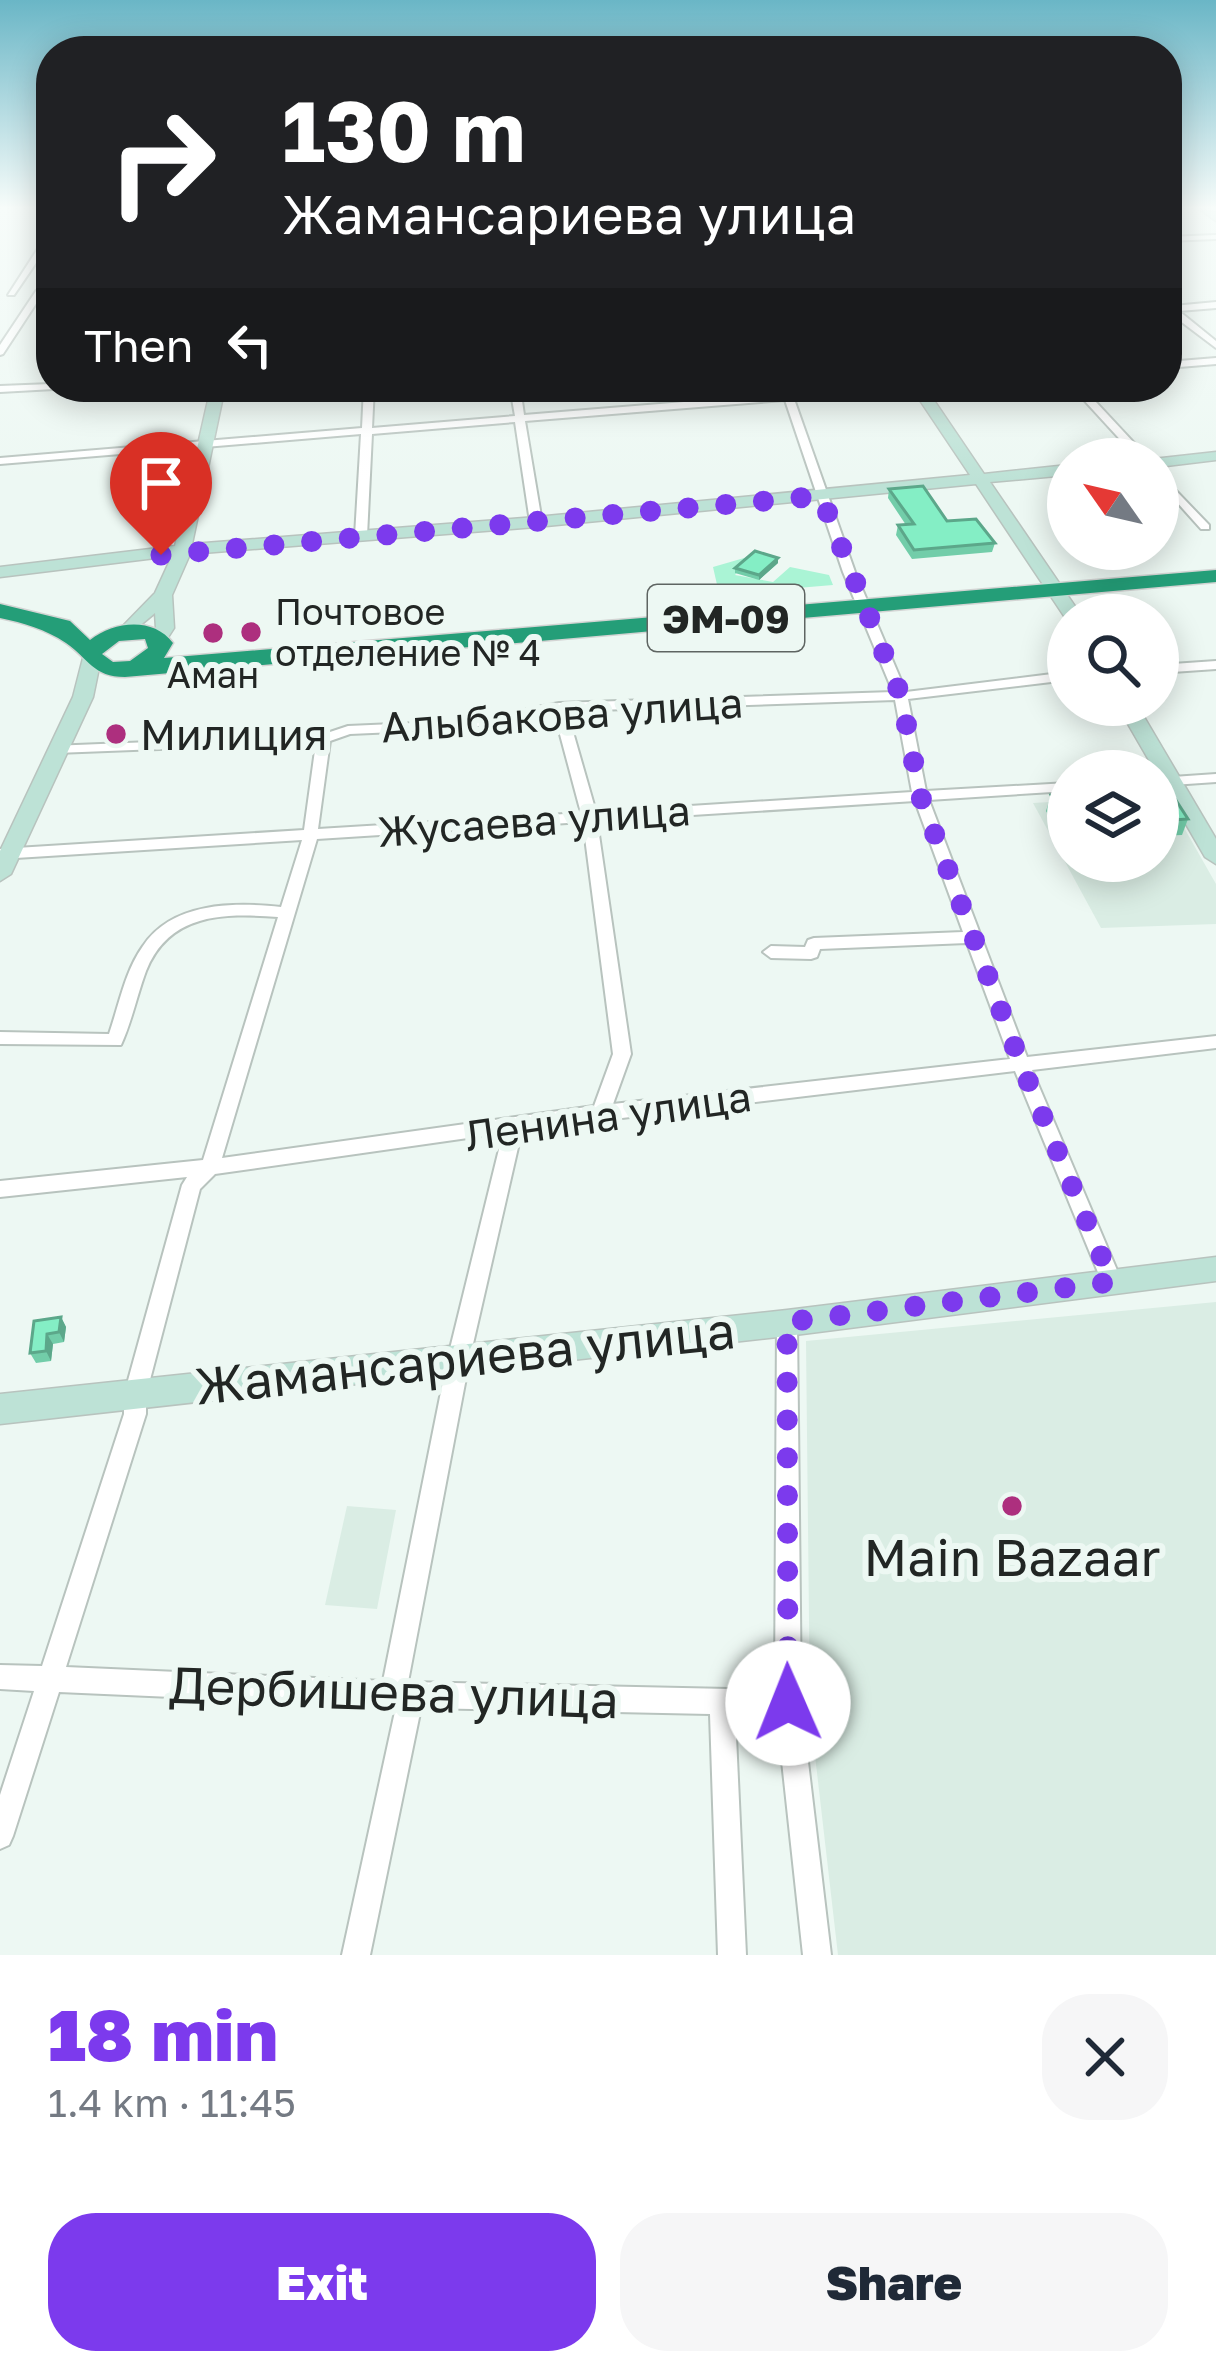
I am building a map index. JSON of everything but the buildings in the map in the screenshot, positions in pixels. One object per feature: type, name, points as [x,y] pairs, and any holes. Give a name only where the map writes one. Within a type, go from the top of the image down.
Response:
[{"type":"highway","name":"ЭМ-09","points":[[45,623],[91,664],[123,668],[1216,575]]},
{"type":"highway","name":"ЭМ-09","points":[[0,611],[45,623],[146,632],[191,654],[236,659]]},
{"type":"highway","points":[[91,664],[98,642],[120,633]]},
{"type":"highway","points":[[123,668],[153,659],[161,641]]},
{"type":"main road","points":[[120,633],[163,596],[182,553],[215,402]]},
{"type":"main road","points":[[928,402],[1058,594]]},
{"type":"main road","points":[[1179,460],[1216,456]]},
{"type":"main road","points":[[0,572],[1047,472]]},
{"type":"main road","points":[[161,641],[163,596]]},
{"type":"main road","points":[[3,860],[91,664]]},
{"type":"main road","points":[[1179,802],[1216,857]]},
{"type":"main road","name":"Жамансариева улица","points":[[0,1409],[1216,1269]]},
{"type":"street","points":[[0,352],[36,304]]},
{"type":"street","points":[[1182,306],[1216,305]]},
{"type":"street","points":[[1182,318],[1216,345]]},
{"type":"street","points":[[1182,364],[1216,361]]},
{"type":"street","points":[[0,389],[36,388]]},
{"type":"street","points":[[361,536],[368,402]]},
{"type":"street","points":[[518,402],[536,522]]},
{"type":"street","points":[[0,460],[678,402]]},
{"type":"street","points":[[790,402],[821,496],[901,696],[920,795],[1021,1064],[1112,1282]]},
{"type":"street","points":[[1091,402],[1124,438]]},
{"type":"street","points":[[1179,498],[1205,527]]},
{"type":"street","points":[[1179,667],[1216,664]]},
{"type":"street","name":"Алыбакова улица","points":[[56,749],[323,739],[348,730],[461,725],[559,707],[901,696],[1047,679]]},
{"type":"street","points":[[559,707],[589,814],[622,1054],[601,1112]]},
{"type":"street","points":[[0,1836],[135,1414],[135,1394],[191,1185],[210,1167],[289,913],[310,837],[323,739]]},
{"type":"street","points":[[1179,780],[1216,778]]},
{"type":"street","name":"Жусаева улица","points":[[3,860],[589,814],[1047,788]]},
{"type":"street","points":[[0,1038],[116,1040],[150,946],[172,929],[225,909],[289,913]]},
{"type":"street","points":[[771,952],[811,953],[814,944],[974,937]]},
{"type":"street","name":"Ленина улица","points":[[0,1189],[210,1167],[601,1112],[1216,1042]]},
{"type":"street","points":[[356,1955],[459,1357],[512,1128]]},
{"type":"street","points":[[787,1322],[788,1703],[817,1955]]},
{"type":"street","name":"Дербишева улица","points":[[0,1677],[402,1694],[788,1703]]},
{"type":"street","points":[[722,1702],[732,1955]]},
{"type":"shaded area","points":[[1047,802],[1047,829],[1033,803]]},
{"type":"shaded area","points":[[1179,819],[1216,884],[1216,924],[1101,928],[1076,882],[1179,882]]},
{"type":"shaded area","points":[[1216,1302],[1216,1955],[838,1955],[810,1712],[806,1341]]},
{"type":"shaded area","points":[[347,1506],[396,1510],[377,1609],[325,1605]]},
{"type":"green space","points":[[751,556],[735,575],[773,582],[790,567],[829,575],[833,585],[727,594],[718,589],[713,567]]},
{"type":"place","name":"Почтовое отделение № 4","points":[[251,632]]},
{"type":"place","name":"Аман","points":[[213,633]]},
{"type":"place","name":"Милиция","points":[[116,734]]},
{"type":"place","name":"Main Bazaar","points":[[1012,1506]]},
{"type":"route","points":[[161,555],[821,496],[901,696],[920,795],[1021,1064],[1112,1282],[787,1322],[788,1703]]}]
